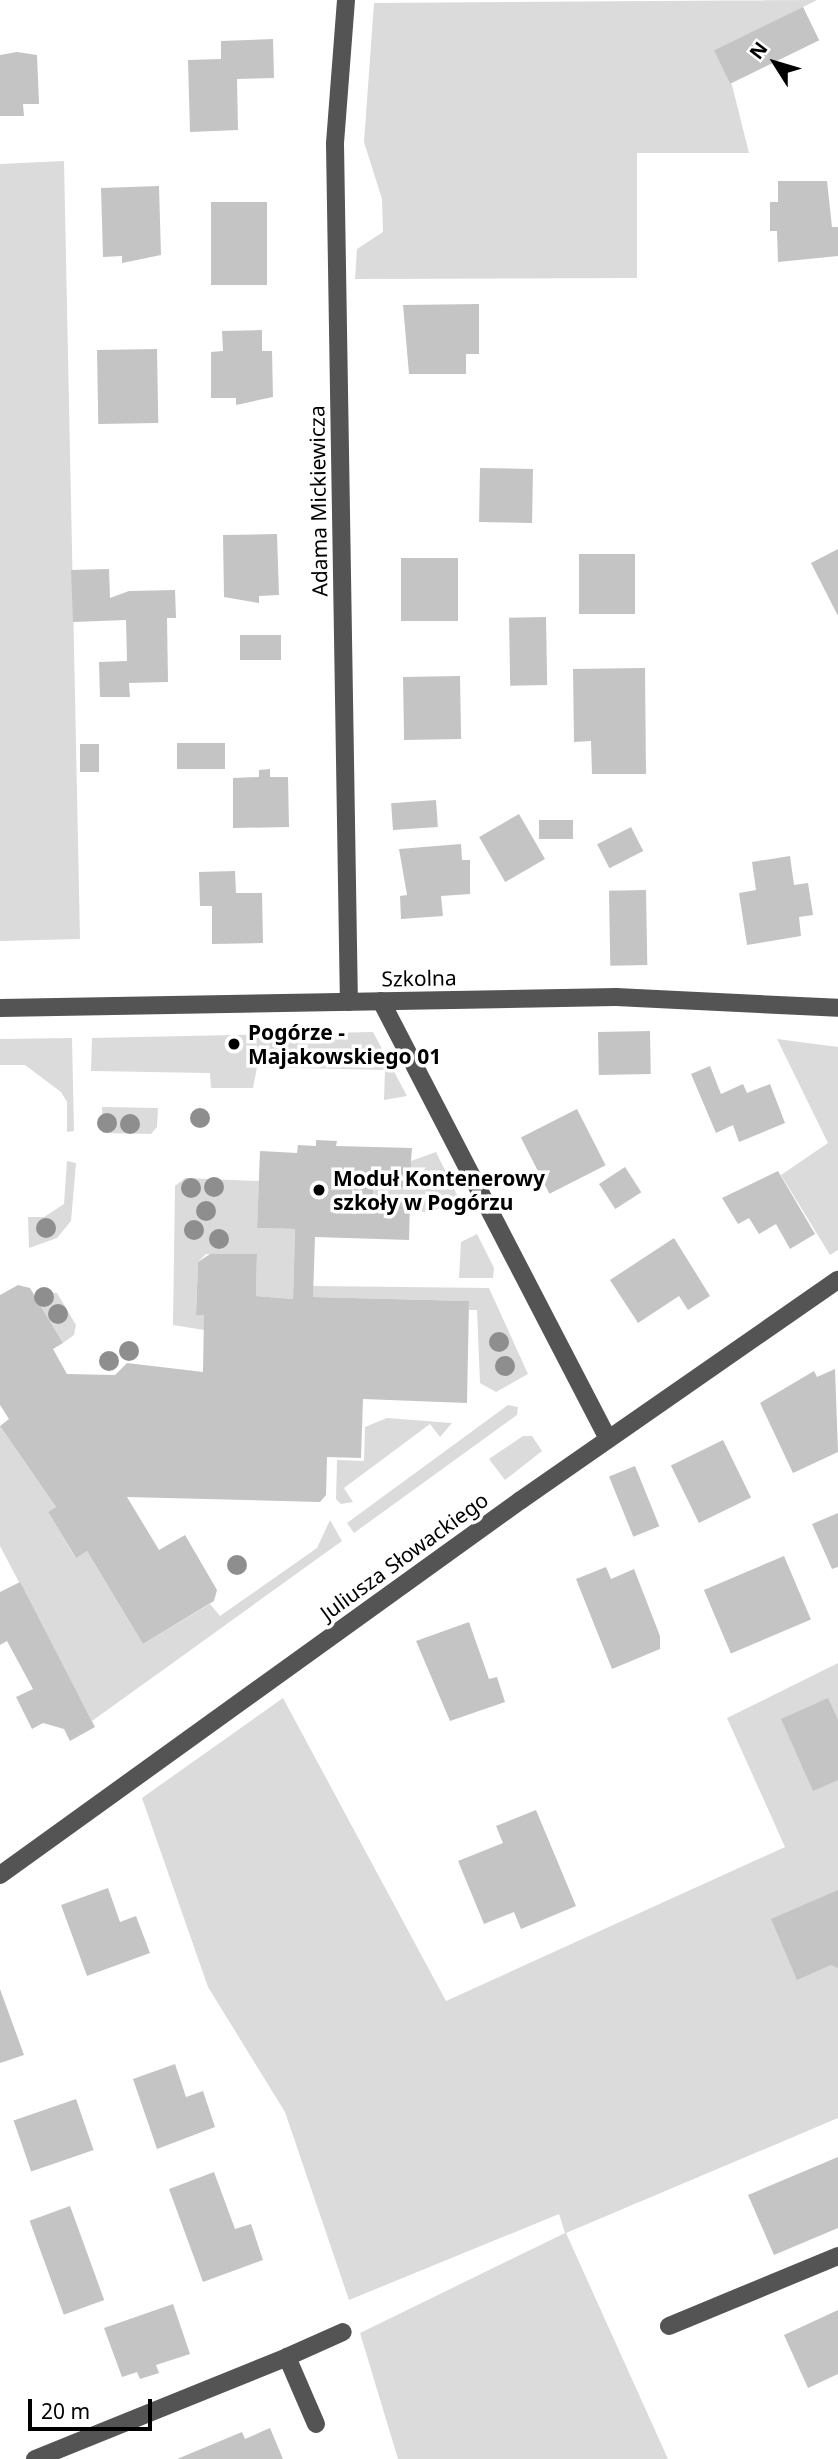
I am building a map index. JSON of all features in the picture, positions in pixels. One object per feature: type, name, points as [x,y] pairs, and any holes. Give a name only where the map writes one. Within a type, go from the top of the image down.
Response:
[{"type":"street","name":"Adama Mickiewicza","points":[[346,0],[335,144],[349,1002]]},
{"type":"street","name":"Szkolna","points":[[0,1008],[677,997],[838,1008]]},
{"type":"street","points":[[381,1001],[608,1439]]},
{"type":"street","name":"Juliusza Słowackiego","points":[[0,1875],[608,1439],[838,1280]]},
{"type":"street","points":[[669,2326],[838,2256]]},
{"type":"street","points":[[34,2459],[343,2332]]},
{"type":"street","points":[[287,2357],[316,2424]]},
{"type":"shaded area","points":[[817,0],[715,52],[732,85],[749,153],[637,153],[637,278],[355,279],[357,249],[383,232],[382,199],[364,142],[374,3]]},
{"type":"shaded area","points":[[64,161],[80,939],[0,941],[0,164]]},
{"type":"shaded area","points":[[373,1032],[407,1096],[384,1100],[385,1070],[257,1067],[253,1088],[211,1088],[210,1073],[91,1071],[92,1038]]},
{"type":"shaded area","points":[[72,1038],[74,1131],[67,1132],[67,1102],[61,1092],[25,1065],[0,1065],[0,1039]]},
{"type":"shaded area","points":[[777,1039],[838,1047],[838,1250],[830,1255],[781,1175],[828,1143]]},
{"type":"shaded area","points":[[102,1107],[158,1108],[157,1127],[151,1134],[103,1133]]},
{"type":"shaded area","points":[[436,1152],[460,1201],[428,1212],[410,1211],[410,1201],[373,1199],[373,1187],[410,1187],[411,1161]]},
{"type":"shaded area","points":[[67,1161],[76,1163],[71,1221],[57,1238],[29,1248],[28,1217],[44,1217],[64,1204]]},
{"type":"shaded area","points":[[185,1178],[259,1181],[257,1228],[295,1229],[293,1299],[256,1296],[257,1254],[206,1254],[198,1262],[196,1314],[204,1315],[204,1330],[173,1325],[175,1186]]},
{"type":"shaded area","points":[[477,1234],[494,1268],[493,1278],[459,1278],[461,1242]]},
{"type":"shaded area","points":[[313,1286],[489,1288],[528,1374],[496,1392],[480,1383],[477,1310],[469,1310],[469,1301],[313,1297]]},
{"type":"shaded area","points":[[43,1292],[57,1293],[76,1325],[74,1335],[63,1343],[35,1296]]},
{"type":"shaded area","points":[[508,1405],[518,1407],[517,1415],[354,1533],[347,1523]]},
{"type":"shaded area","points":[[387,1418],[452,1423],[440,1437],[430,1424],[344,1488],[353,1502],[341,1504],[336,1499],[337,1460],[364,1461],[365,1427]]},
{"type":"shaded area","points":[[0,1426],[56,1507],[48,1512],[75,1557],[87,1551],[143,1644],[210,1604],[220,1616],[317,1548],[330,1520],[342,1541],[92,1721],[0,1546]]},
{"type":"shaded area","points":[[523,1436],[532,1436],[542,1451],[505,1480],[489,1459]]},
{"type":"shaded area","points":[[838,1663],[838,2118],[566,2233],[668,2459],[398,2459],[360,2333],[565,2233],[559,2214],[349,2300],[285,2112],[208,1987],[142,1798],[283,1698],[446,2001],[785,1847],[727,1718]]},
{"type":"building","points":[[803,7],[819,40],[730,84],[714,50]]},
{"type":"building","points":[[273,39],[274,78],[237,79],[238,130],[190,132],[188,60],[221,59],[221,41]]},
{"type":"building","points":[[17,52],[37,55],[39,104],[23,104],[24,116],[0,116],[0,55]]},
{"type":"building","points":[[778,181],[827,181],[832,227],[838,227],[838,256],[778,262],[777,231],[770,231],[770,202],[778,202]]},
{"type":"building","points":[[159,186],[161,255],[122,263],[122,256],[103,257],[101,188]]},
{"type":"building","points":[[211,202],[267,202],[267,285],[211,285]]},
{"type":"building","points":[[479,304],[479,354],[466,354],[466,374],[409,374],[403,305]]},
{"type":"building","points":[[262,330],[262,351],[272,351],[273,397],[236,405],[236,398],[211,398],[211,352],[223,351],[222,331]]},
{"type":"building","points":[[157,349],[158,423],[98,424],[97,350]]},
{"type":"building","points":[[480,468],[533,469],[532,523],[479,522]]},
{"type":"building","points":[[277,534],[279,595],[259,596],[259,603],[224,597],[223,535]]},
{"type":"building","points":[[838,549],[838,616],[811,563]]},
{"type":"building","points":[[579,554],[635,554],[635,614],[579,614]]},
{"type":"building","points":[[401,558],[458,558],[458,621],[401,621]]},
{"type":"building","points":[[109,569],[110,598],[129,591],[175,590],[176,618],[167,618],[168,682],[129,683],[130,697],[100,697],[99,662],[127,661],[126,620],[73,622],[71,570]]},
{"type":"building","points":[[546,617],[547,685],[510,686],[509,618]]},
{"type":"building","points":[[240,635],[281,635],[281,660],[240,660]]},
{"type":"building","points":[[645,668],[646,774],[592,774],[591,741],[574,742],[573,669]]},
{"type":"building","points":[[460,676],[461,739],[404,740],[403,677]]},
{"type":"building","points":[[177,743],[225,743],[225,769],[177,769]]},
{"type":"building","points":[[80,744],[99,744],[99,772],[80,772]]},
{"type":"building","points":[[270,769],[270,777],[288,777],[289,827],[233,828],[233,778],[259,777],[259,770]]},
{"type":"building","points":[[436,800],[438,827],[393,830],[391,803]]},
{"type":"building","points":[[519,814],[545,859],[505,882],[479,837]]},
{"type":"building","points":[[539,820],[573,820],[573,839],[539,839]]},
{"type":"building","points":[[631,827],[643,851],[609,868],[597,844]]},
{"type":"building","points":[[461,844],[462,860],[470,860],[470,894],[441,896],[443,916],[401,919],[400,896],[407,895],[399,849]]},
{"type":"building","points":[[790,856],[794,885],[808,883],[813,915],[799,917],[801,936],[747,945],[739,893],[756,890],[752,862]]},
{"type":"building","points":[[235,871],[236,893],[262,893],[263,943],[212,944],[212,906],[200,906],[199,872]]},
{"type":"building","points":[[646,890],[647,965],[610,966],[609,891]]},
{"type":"building","points":[[650,1031],[651,1074],[599,1075],[598,1032]]},
{"type":"building","points":[[710,1066],[721,1094],[743,1084],[747,1093],[770,1084],[785,1123],[739,1142],[733,1125],[716,1133],[691,1074]]},
{"type":"building","points":[[577,1109],[606,1165],[549,1194],[521,1138]]},
{"type":"building","points":[[316,1140],[337,1141],[336,1146],[412,1148],[411,1187],[373,1187],[373,1199],[410,1201],[409,1240],[315,1237],[313,1297],[469,1301],[467,1403],[363,1399],[361,1458],[327,1457],[326,1495],[320,1502],[127,1497],[159,1550],[185,1535],[217,1590],[214,1601],[143,1644],[87,1551],[76,1558],[48,1512],[56,1507],[0,1426],[9,1419],[0,1405],[0,1295],[18,1285],[30,1288],[63,1343],[53,1349],[67,1374],[115,1375],[127,1363],[203,1372],[204,1315],[196,1315],[198,1262],[210,1254],[257,1254],[256,1296],[293,1299],[295,1229],[257,1228],[260,1151],[297,1153],[298,1145],[316,1146]]},
{"type":"building","points":[[625,1167],[641,1192],[615,1209],[599,1184]]},
{"type":"building","points":[[778,1171],[815,1234],[790,1249],[776,1224],[759,1234],[749,1218],[738,1224],[722,1198]]},
{"type":"building","points":[[674,1238],[710,1296],[688,1310],[679,1296],[638,1323],[610,1280]]},
{"type":"building","points":[[835,1369],[838,1452],[793,1473],[760,1403],[814,1371],[817,1377]]},
{"type":"building","points":[[723,1440],[751,1498],[699,1523],[671,1465]]},
{"type":"building","points":[[635,1466],[659,1526],[633,1537],[609,1476]]},
{"type":"building","points":[[838,1513],[838,1567],[832,1569],[812,1524]]},
{"type":"building","points":[[784,1556],[811,1620],[731,1654],[704,1590]]},
{"type":"building","points":[[606,1567],[611,1579],[634,1569],[660,1636],[660,1649],[612,1669],[576,1579]]},
{"type":"building","points":[[20,1582],[95,1727],[70,1741],[64,1729],[43,1723],[32,1729],[16,1697],[33,1689],[7,1641],[0,1645],[0,1592]]},
{"type":"building","points":[[469,1622],[489,1679],[497,1677],[505,1702],[450,1721],[416,1641]]},
{"type":"building","points":[[828,1698],[838,1720],[838,1780],[813,1791],[781,1719]]},
{"type":"building","points":[[536,1810],[576,1906],[521,1929],[514,1912],[484,1924],[458,1861],[503,1843],[496,1826]]},
{"type":"building","points":[[108,1888],[120,1922],[136,1916],[150,1953],[87,1976],[61,1905]]},
{"type":"building","points":[[838,1890],[838,1968],[831,1965],[797,1980],[771,1919]]},
{"type":"building","points":[[0,1989],[24,2055],[0,2063]]},
{"type":"building","points":[[175,2064],[186,2097],[203,2091],[215,2127],[157,2149],[133,2079]]},
{"type":"building","points":[[76,2099],[94,2150],[31,2172],[14,2120]]},
{"type":"building","points":[[838,2157],[838,2228],[774,2255],[748,2195]]},
{"type":"building","points":[[214,2172],[235,2229],[251,2224],[263,2260],[203,2282],[169,2189]]},
{"type":"building","points":[[70,2206],[104,2300],[64,2315],[30,2221]]},
{"type":"building","points":[[173,2304],[190,2354],[156,2365],[159,2373],[140,2379],[137,2372],[122,2377],[104,2328]]},
{"type":"building","points":[[838,2310],[838,2374],[808,2388],[784,2335]]},
{"type":"building","points":[[270,2428],[283,2459],[177,2459],[242,2432],[245,2439]]},
{"type":"place","name":"Pogórze - Majakowskiego 01","points":[[234,1044]]},
{"type":"place","name":"Moduł Kontenerowy szkoły w Pogórzu","points":[[319,1190]]}]
